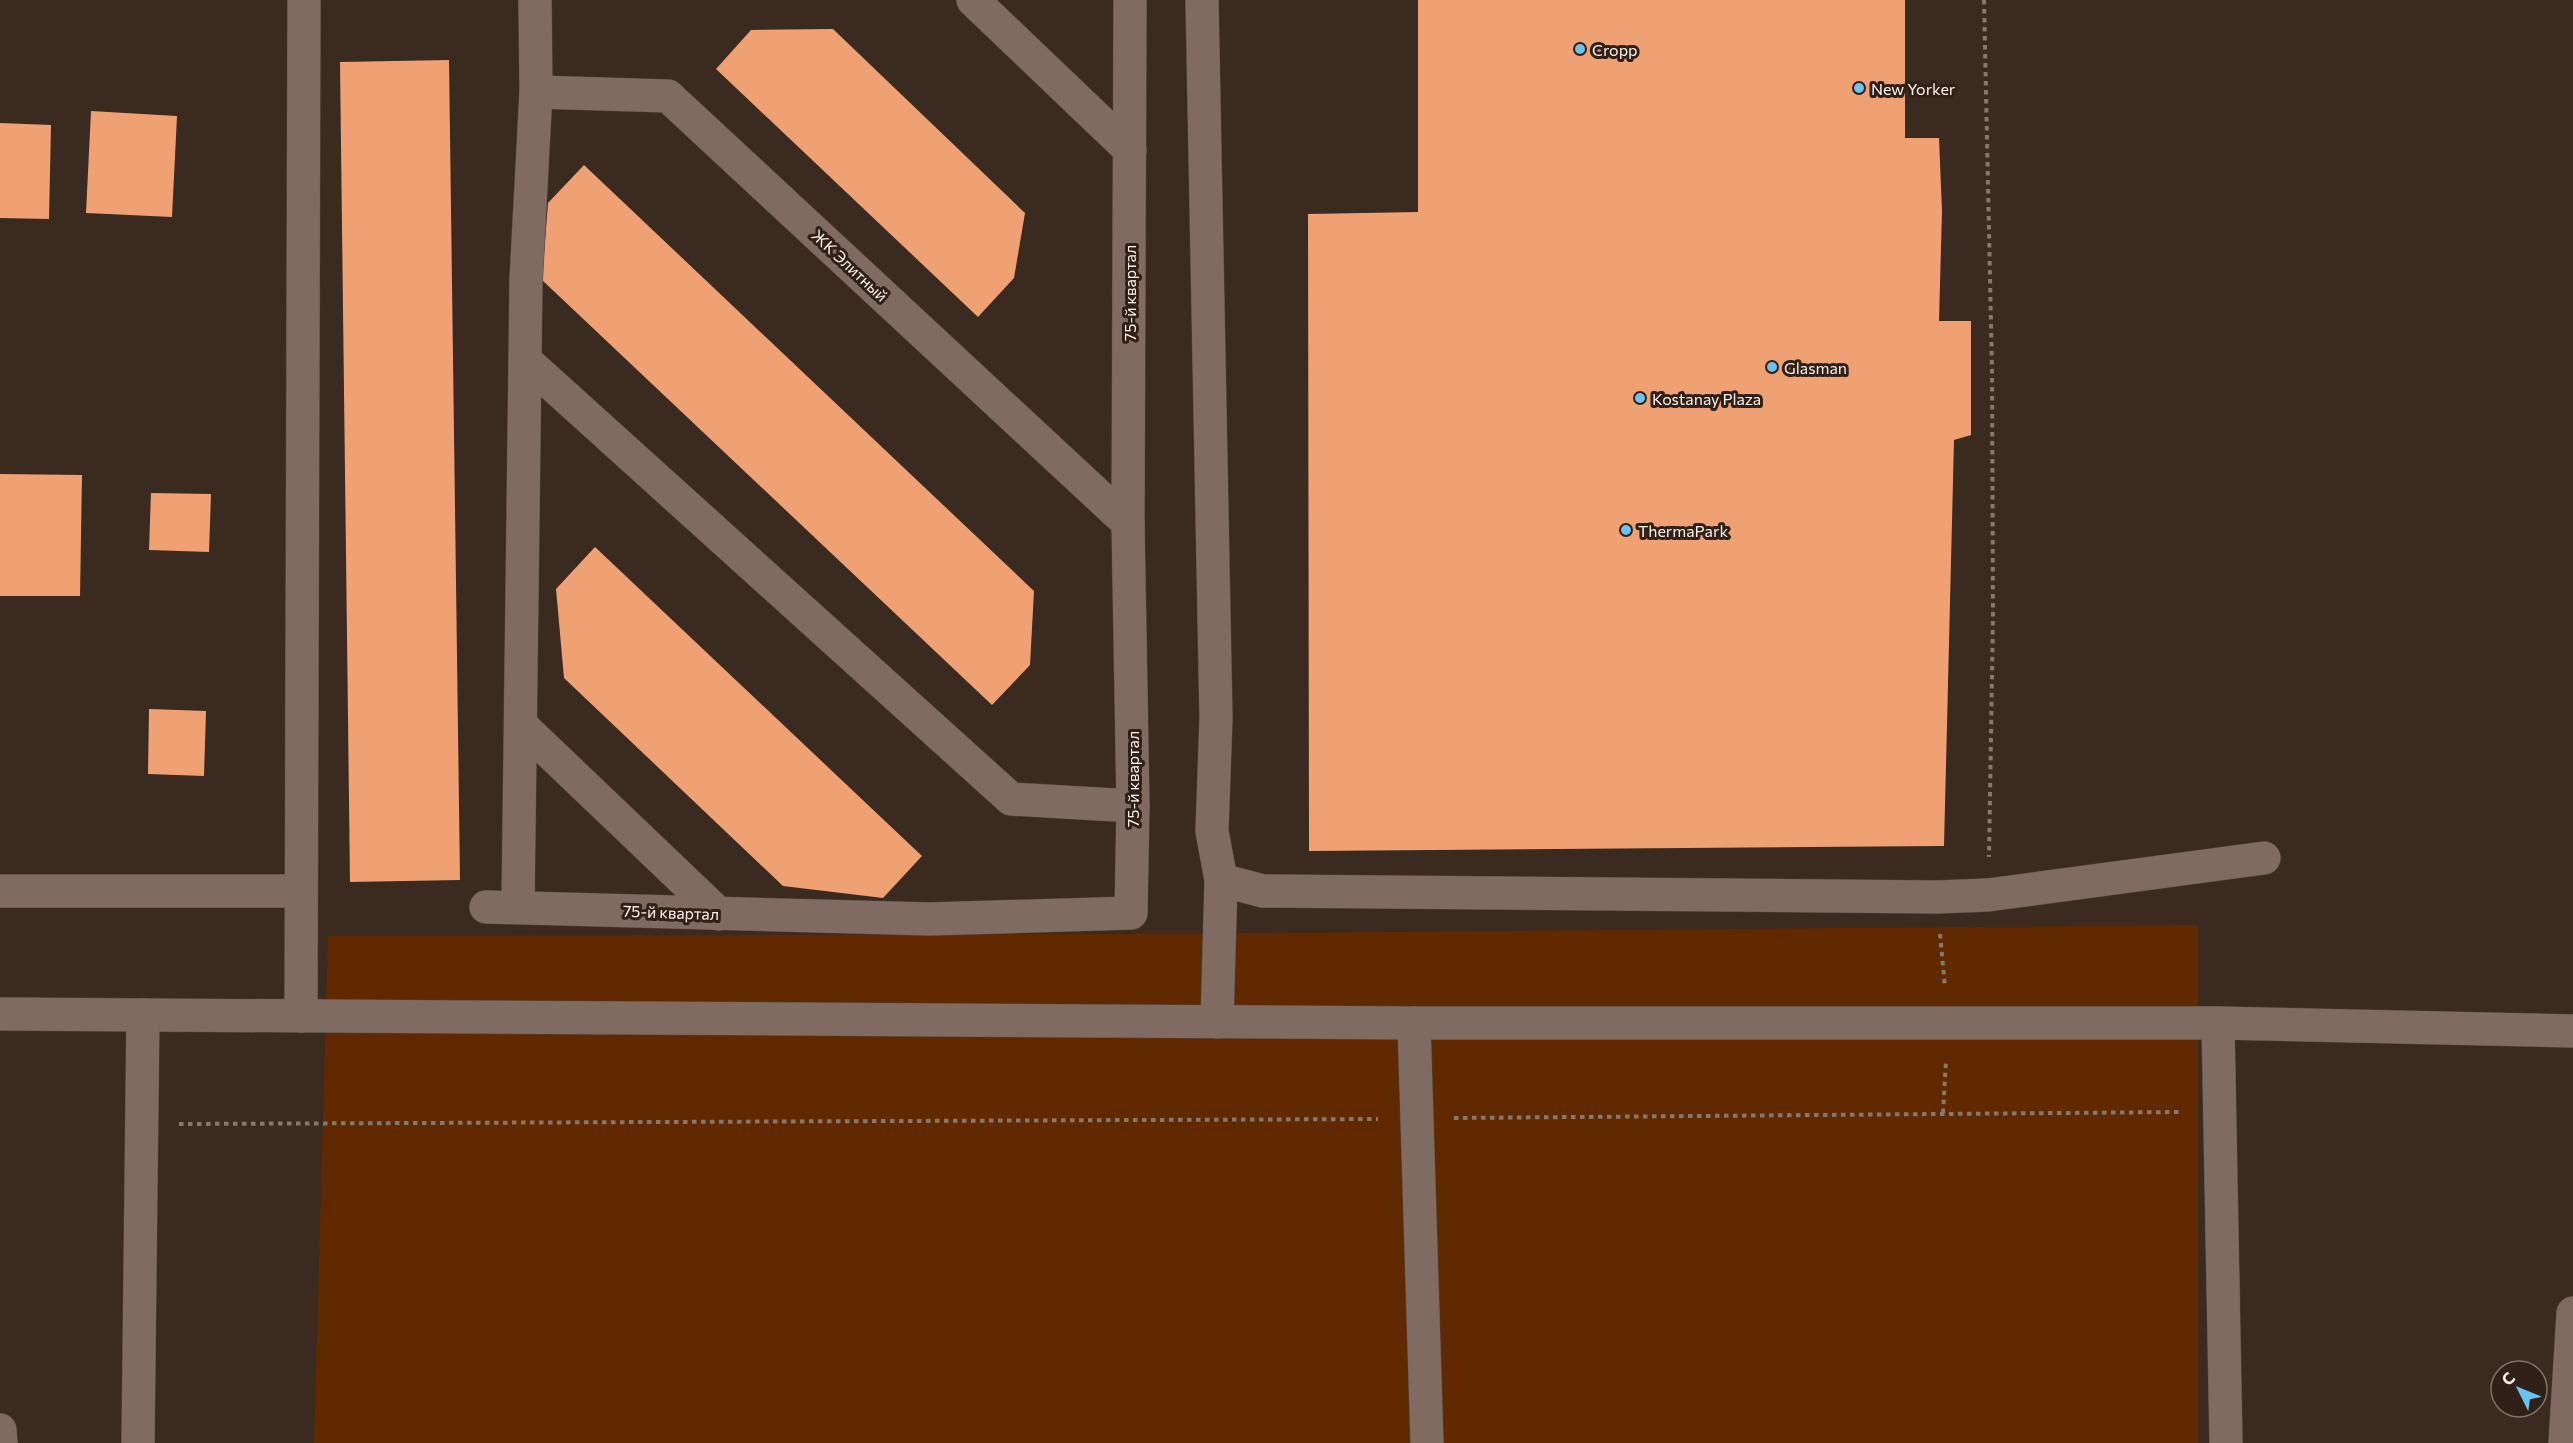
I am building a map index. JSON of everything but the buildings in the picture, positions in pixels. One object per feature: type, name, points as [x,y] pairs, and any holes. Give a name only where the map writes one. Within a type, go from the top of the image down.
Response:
[{"type":"street","points":[[301,1016],[304,0]]},
{"type":"street","points":[[535,0],[536,92],[526,280],[522,726],[720,914]]},
{"type":"street","points":[[973,0],[1130,150]]},
{"type":"street","name":"75-й квартал","points":[[522,726],[502,906],[930,919],[1131,913],[1133,806],[1128,523],[1130,0]]},
{"type":"street","points":[[1202,0],[1216,718],[1212,831],[1221,880],[1217,1022]]},
{"type":"street","name":"ЖК Элитный","points":[[536,92],[668,96],[1128,523]]},
{"type":"street","points":[[526,361],[1011,800],[1133,806]]},
{"type":"street","points":[[1221,880],[1263,891],[1937,897],[1989,895],[2264,858]]},
{"type":"street","points":[[0,891],[301,891]]},
{"type":"street","points":[[0,1014],[1414,1023],[2218,1023],[2573,1031]]},
{"type":"street","points":[[138,1443],[143,1015]]},
{"type":"street","points":[[1414,1023],[1427,1443]]},
{"type":"street","points":[[2218,1023],[2226,1443]]},
{"type":"street","points":[[2568,1429],[2573,1313]]},
{"type":"street","points":[[0,1430],[1,1443]]},
{"type":"path","points":[[1984,0],[1992,370],[1993,614],[1989,895]]},
{"type":"path","points":[[143,1124],[2218,1112]]},
{"type":"shaded area","points":[[2198,925],[2198,1443],[314,1443],[328,936],[1152,934]]},
{"type":"place","name":"Cropp","points":[[1580,49]]},
{"type":"place","name":"New Yorker","points":[[1859,88]]},
{"type":"place","name":"Glasman","points":[[1772,367]]},
{"type":"place","name":"Kostanay Plaza","points":[[1640,398]]},
{"type":"place","name":"ThermaPark","points":[[1626,530]]}]
